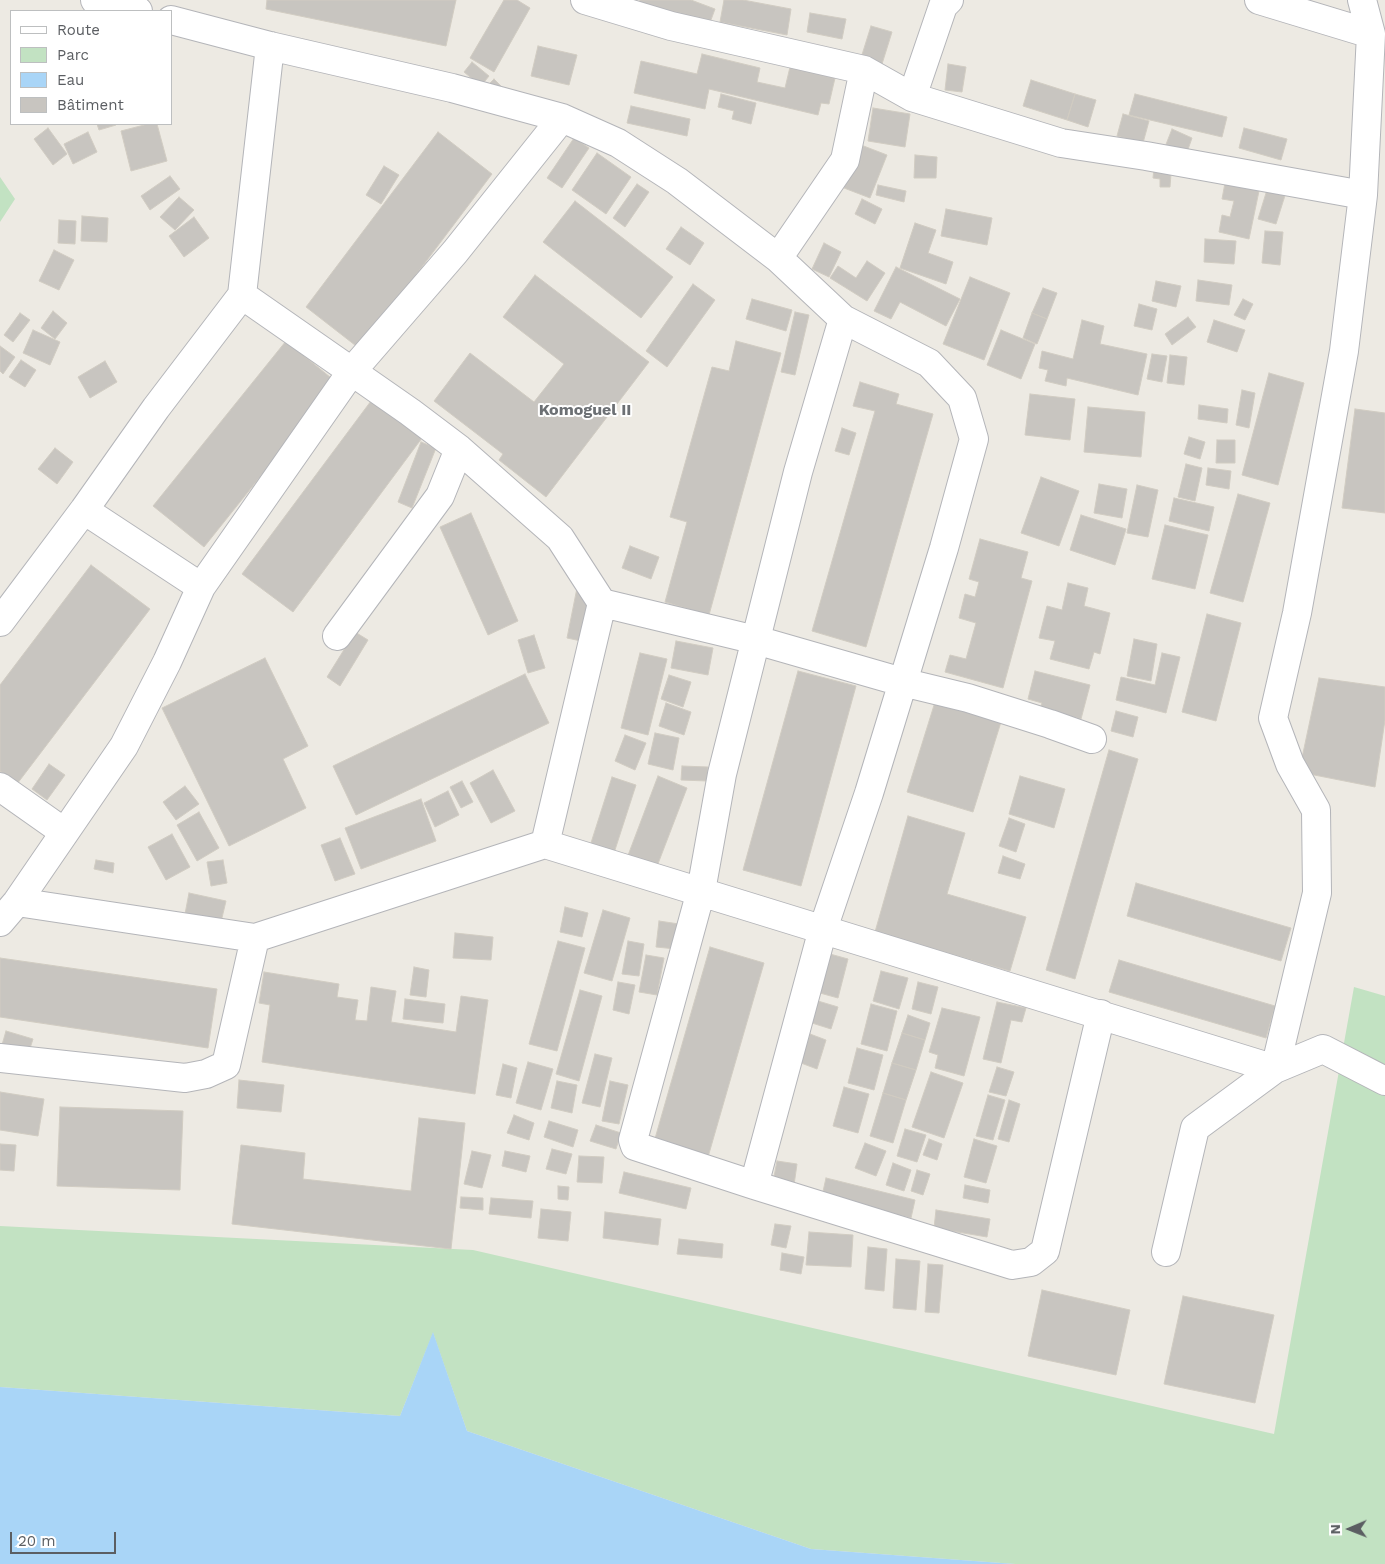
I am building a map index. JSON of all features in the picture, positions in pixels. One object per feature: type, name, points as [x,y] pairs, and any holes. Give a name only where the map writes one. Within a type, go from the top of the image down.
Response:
[{"type":"street","points":[[95,0],[134,10]]},
{"type":"street","points":[[585,0],[671,26],[864,70],[912,97],[1061,144],[1146,156],[1363,195]]},
{"type":"street","points":[[912,97],[943,6],[949,0]]},
{"type":"street","points":[[1259,0],[1371,34]]},
{"type":"street","points":[[1275,1069],[1317,893],[1316,810],[1290,764],[1273,718],[1297,613],[1343,360],[1363,195],[1371,34],[1362,0]]},
{"type":"street","points":[[172,20],[270,46],[452,88],[562,118],[618,143],[677,181],[778,258],[844,319],[929,363],[962,398],[974,438],[944,548],[870,793],[823,929],[754,1185]]},
{"type":"street","points":[[0,622],[84,510],[156,408],[242,295],[270,46]]},
{"type":"street","points":[[778,258],[845,160],[864,70]]},
{"type":"street","points":[[562,118],[455,252],[352,371],[201,587],[167,662],[124,746],[9,912],[255,938],[545,844],[1275,1069]]},
{"type":"street","points":[[242,295],[352,371],[459,449],[560,538],[602,603],[756,640],[902,682],[968,698],[1092,739]]},
{"type":"street","points":[[844,319],[798,472],[722,774],[701,891],[634,1133],[633,1140],[635,1146],[1012,1265],[1031,1262],[1045,1251],[1101,1014]]},
{"type":"street","points":[[337,636],[440,496],[459,449]]},
{"type":"street","points":[[84,510],[201,587]]},
{"type":"street","points":[[545,844],[602,603]]},
{"type":"street","points":[[0,787],[64,832]]},
{"type":"street","points":[[0,1058],[185,1078],[206,1074],[226,1065],[255,938]]},
{"type":"street","points":[[1166,1252],[1196,1128],[1275,1069],[1323,1050],[1385,1080]]},
{"type":"green space","points":[[0,177],[15,199],[0,222]]},
{"type":"green space","points":[[1354,987],[1385,996],[1385,1564],[1015,1564],[811,1549],[467,1431],[433,1333],[400,1416],[0,1387],[0,1226],[473,1250],[1274,1434]]},
{"type":"water","points":[[433,1332],[467,1431],[811,1549],[1015,1564],[0,1564],[0,1387],[400,1416]]},
{"type":"building","points":[[267,0],[456,0],[446,46],[266,9]]},
{"type":"building","points":[[504,0],[517,0],[530,8],[494,72],[470,58]]},
{"type":"building","points":[[640,0],[691,0],[715,9],[708,28],[639,3]]},
{"type":"building","points":[[724,0],[743,0],[791,9],[787,35],[720,22]]},
{"type":"building","points":[[810,13],[846,19],[842,39],[807,32]]},
{"type":"building","points":[[871,26],[892,32],[882,64],[861,58]]},
{"type":"building","points":[[538,46],[577,55],[569,85],[531,76]]},
{"type":"building","points":[[702,54],[760,68],[757,82],[785,88],[790,67],[835,78],[829,104],[821,103],[818,115],[709,89],[705,109],[634,93],[641,61],[697,74]]},
{"type":"building","points":[[472,62],[489,76],[481,86],[464,72]]},
{"type":"building","points":[[948,64],[966,67],[962,92],[945,90]]},
{"type":"building","points":[[494,79],[501,86],[494,94],[486,87]]},
{"type":"building","points":[[1031,80],[1075,94],[1067,120],[1023,106]]},
{"type":"building","points":[[721,94],[756,103],[751,124],[732,119],[734,111],[718,107]]},
{"type":"building","points":[[1075,94],[1096,100],[1088,127],[1067,120]]},
{"type":"building","points":[[1135,94],[1227,117],[1222,137],[1129,115]]},
{"type":"building","points":[[631,106],[690,119],[687,136],[627,123]]},
{"type":"building","points":[[873,108],[910,114],[905,147],[868,141]]},
{"type":"building","points":[[1123,114],[1149,121],[1143,143],[1117,136]]},
{"type":"building","points":[[97,125],[116,125],[99,130]]},
{"type":"building","points":[[144,125],[157,125],[167,161],[131,171],[121,131]]},
{"type":"building","points":[[48,128],[67,154],[53,165],[34,139]]},
{"type":"building","points":[[1244,128],[1287,139],[1281,160],[1239,148]]},
{"type":"building","points":[[1172,129],[1192,138],[1186,155],[1165,147]]},
{"type":"building","points":[[88,132],[97,152],[73,164],[64,144]]},
{"type":"building","points":[[438,132],[492,174],[360,349],[306,307]]},
{"type":"building","points":[[574,138],[589,148],[562,188],[547,178]]},
{"type":"building","points":[[861,145],[887,155],[870,198],[844,188]]},
{"type":"building","points":[[597,153],[631,177],[606,214],[572,190]]},
{"type":"building","points":[[915,155],[937,157],[936,178],[914,178]]},
{"type":"building","points":[[384,166],[399,175],[381,204],[366,195]]},
{"type":"building","points":[[1154,168],[1162,168],[1162,173],[1171,174],[1170,187],[1160,187],[1160,179],[1153,178]]},
{"type":"building","points":[[170,176],[180,189],[150,210],[141,196]]},
{"type":"building","points":[[1270,180],[1288,186],[1276,224],[1258,219]]},
{"type":"building","points":[[1225,183],[1259,191],[1249,239],[1219,232],[1222,215],[1230,217],[1234,201],[1222,199]]},
{"type":"building","points":[[637,184],[649,192],[625,227],[613,218]]},
{"type":"building","points":[[878,185],[906,191],[904,202],[876,195]]},
{"type":"building","points":[[179,197],[194,210],[175,230],[160,217]]},
{"type":"building","points":[[862,199],[882,209],[875,224],[855,214]]},
{"type":"building","points":[[575,201],[673,277],[641,318],[543,242]]},
{"type":"building","points":[[946,209],[992,218],[987,245],[941,236]]},
{"type":"building","points":[[82,216],[108,218],[107,242],[81,241]]},
{"type":"building","points":[[194,217],[209,238],[184,257],[169,236]]},
{"type":"building","points":[[59,220],[76,221],[75,244],[58,243]]},
{"type":"building","points":[[915,223],[936,230],[928,253],[953,262],[946,284],[900,268]]},
{"type":"building","points":[[681,227],[704,243],[690,265],[666,249]]},
{"type":"building","points":[[1265,231],[1283,232],[1280,265],[1262,263]]},
{"type":"building","points":[[1205,239],[1236,241],[1234,264],[1204,262]]},
{"type":"building","points":[[824,243],[841,252],[829,277],[812,269]]},
{"type":"building","points":[[54,250],[74,260],[59,290],[39,281]]},
{"type":"building","points":[[867,261],[885,273],[867,301],[830,278],[838,266],[856,278]]},
{"type":"building","points":[[896,267],[960,299],[946,326],[900,302],[891,319],[874,311]]},
{"type":"building","points":[[535,275],[649,362],[546,497],[499,460],[503,454],[434,401],[470,353],[534,402],[564,364],[503,317]]},
{"type":"building","points":[[970,277],[1010,293],[984,360],[943,344]]},
{"type":"building","points":[[1198,280],[1232,285],[1229,305],[1196,301]]},
{"type":"building","points":[[1156,281],[1181,286],[1176,307],[1152,301]]},
{"type":"building","points":[[693,284],[715,300],[667,367],[646,351]]},
{"type":"building","points":[[1043,288],[1057,293],[1047,319],[1032,313]]},
{"type":"building","points":[[752,299],[792,310],[786,331],[746,319]]},
{"type":"building","points":[[1243,299],[1253,304],[1245,320],[1234,315]]},
{"type":"building","points":[[1139,304],[1157,309],[1152,330],[1134,326]]},
{"type":"building","points":[[53,311],[67,323],[55,339],[41,328]]},
{"type":"building","points":[[795,312],[809,315],[795,375],[781,372]]},
{"type":"building","points":[[20,313],[30,320],[13,342],[4,335]]},
{"type":"building","points":[[1032,313],[1047,319],[1037,344],[1023,338]]},
{"type":"building","points":[[1188,317],[1196,327],[1172,345],[1165,334]]},
{"type":"building","points":[[1082,320],[1104,326],[1100,344],[1147,354],[1138,395],[1067,378],[1066,386],[1045,381],[1048,370],[1039,368],[1042,351],[1073,359]]},
{"type":"building","points":[[1214,320],[1245,330],[1237,352],[1207,342]]},
{"type":"building","points":[[33,330],[60,342],[50,365],[23,353]]},
{"type":"building","points":[[1001,330],[1035,344],[1021,379],[987,365]]},
{"type":"building","points":[[286,341],[336,382],[204,547],[153,506]]},
{"type":"building","points":[[736,341],[781,353],[709,615],[665,602],[687,522],[670,517],[712,367],[729,371]]},
{"type":"building","points":[[0,346],[15,357],[3,374],[0,371]]},
{"type":"building","points":[[1152,354],[1167,356],[1162,382],[1147,379]]},
{"type":"building","points":[[1170,355],[1187,357],[1184,385],[1167,383]]},
{"type":"building","points":[[21,360],[36,370],[25,387],[9,377]]},
{"type":"building","points":[[105,361],[117,382],[90,398],[78,377]]},
{"type":"building","points":[[1269,373],[1304,383],[1278,485],[1242,475]]},
{"type":"building","points":[[860,382],[899,394],[896,404],[933,414],[866,647],[812,631],[875,411],[853,406]]},
{"type":"building","points":[[1242,390],[1255,393],[1249,428],[1236,425]]},
{"type":"building","points":[[1030,394],[1075,399],[1070,440],[1025,435]]},
{"type":"building","points":[[371,401],[422,438],[293,612],[242,574]]},
{"type":"building","points":[[1199,405],[1228,409],[1227,423],[1198,419]]},
{"type":"building","points":[[1088,407],[1145,412],[1141,457],[1084,452]]},
{"type":"building","points":[[1355,409],[1385,413],[1385,513],[1342,508]]},
{"type":"building","points":[[842,428],[856,433],[849,455],[835,451]]},
{"type":"building","points":[[1189,437],[1205,442],[1200,459],[1184,454]]},
{"type":"building","points":[[1217,440],[1235,440],[1235,463],[1216,463]]},
{"type":"building","points":[[421,442],[436,448],[412,508],[398,502]]},
{"type":"building","points":[[55,448],[73,462],[57,484],[38,469]]},
{"type":"building","points":[[1186,464],[1202,468],[1195,501],[1178,497]]},
{"type":"building","points":[[1208,468],[1231,471],[1229,489],[1206,485]]},
{"type":"building","points":[[1041,477],[1079,491],[1059,546],[1021,533]]},
{"type":"building","points":[[1099,484],[1127,489],[1122,518],[1094,513]]},
{"type":"building","points":[[1137,485],[1158,490],[1148,537],[1127,533]]},
{"type":"building","points":[[1238,494],[1270,503],[1243,602],[1210,593]]},
{"type":"building","points":[[1174,498],[1214,507],[1209,531],[1169,521]]},
{"type":"building","points":[[471,513],[518,621],[488,635],[440,527]]},
{"type":"building","points":[[1081,515],[1126,529],[1115,565],[1070,550]]},
{"type":"building","points":[[1165,525],[1208,535],[1195,589],[1152,579]]},
{"type":"building","points":[[980,539],[1028,552],[1021,578],[1032,581],[1003,688],[945,672],[950,655],[966,659],[976,623],[959,618],[965,594],[975,597],[979,582],[969,579]]},
{"type":"building","points":[[630,546],[659,557],[651,579],[622,568]]},
{"type":"building","points":[[91,565],[150,609],[17,784],[0,771],[0,685]]},
{"type":"building","points":[[1068,583],[1088,588],[1084,606],[1110,613],[1100,654],[1094,652],[1089,669],[1050,659],[1055,641],[1039,638],[1047,606],[1062,610]]},
{"type":"building","points":[[577,588],[592,591],[581,641],[567,638]]},
{"type":"building","points":[[1207,614],[1241,623],[1216,721],[1182,712]]},
{"type":"building","points":[[355,632],[368,640],[340,686],[327,677]]},
{"type":"building","points":[[534,635],[545,668],[528,673],[518,640]]},
{"type":"building","points":[[1134,639],[1157,644],[1151,681],[1127,676]]},
{"type":"building","points":[[676,641],[713,648],[708,675],[671,668]]},
{"type":"building","points":[[640,653],[667,659],[648,735],[621,728]]},
{"type":"building","points":[[1162,653],[1180,657],[1166,713],[1116,700],[1121,677],[1155,685]]},
{"type":"building","points":[[265,658],[308,746],[283,759],[306,808],[229,846],[162,708]]},
{"type":"building","points":[[798,671],[856,686],[801,886],[743,870]]},
{"type":"building","points":[[1035,671],[1090,685],[1081,719],[1040,708],[1042,703],[1028,699]]},
{"type":"building","points":[[525,674],[549,723],[356,815],[333,766]]},
{"type":"building","points":[[669,675],[691,682],[683,707],[661,699]]},
{"type":"building","points":[[1319,678],[1385,687],[1385,720],[1375,787],[1299,772]]},
{"type":"building","points":[[935,702],[1001,722],[973,812],[907,792]]},
{"type":"building","points":[[666,703],[691,712],[684,735],[659,726]]},
{"type":"building","points":[[1116,711],[1138,717],[1133,737],[1111,731]]},
{"type":"building","points":[[655,733],[679,738],[673,770],[648,764]]},
{"type":"building","points":[[625,735],[646,743],[635,770],[615,761]]},
{"type":"building","points":[[1109,750],[1138,759],[1075,979],[1046,970]]},
{"type":"building","points":[[49,764],[65,775],[47,800],[32,789]]},
{"type":"building","points":[[682,766],[708,767],[707,781],[681,780]]},
{"type":"building","points":[[493,770],[515,811],[491,823],[470,783]]},
{"type":"building","points":[[658,776],[687,788],[656,869],[627,858]]},
{"type":"building","points":[[1020,776],[1065,789],[1054,828],[1009,814]]},
{"type":"building","points":[[612,777],[636,785],[614,853],[590,846]]},
{"type":"building","points":[[462,781],[473,802],[461,808],[450,787]]},
{"type":"building","points":[[185,786],[199,804],[176,820],[163,802]]},
{"type":"building","points":[[448,791],[459,815],[435,827],[424,803]]},
{"type":"building","points":[[421,799],[436,841],[361,869],[345,828]]},
{"type":"building","points":[[199,812],[219,848],[197,861],[177,825]]},
{"type":"building","points":[[908,816],[965,833],[947,894],[1026,917],[1010,971],[875,932]]},
{"type":"building","points":[[1009,818],[1025,824],[1016,852],[999,846]]},
{"type":"building","points":[[172,834],[190,867],[166,880],[148,847]]},
{"type":"building","points":[[340,838],[355,874],[335,881],[321,845]]},
{"type":"building","points":[[1003,856],[1025,864],[1020,879],[998,873]]},
{"type":"building","points":[[96,860],[114,863],[113,873],[94,869]]},
{"type":"building","points":[[223,860],[227,883],[211,886],[207,862]]},
{"type":"building","points":[[1136,883],[1291,928],[1281,961],[1127,916]]},
{"type":"building","points":[[189,893],[226,901],[221,922],[185,914]]},
{"type":"building","points":[[565,907],[588,913],[582,937],[560,932]]},
{"type":"building","points":[[603,910],[630,918],[612,981],[584,973]]},
{"type":"building","points":[[659,921],[679,924],[676,949],[656,947]]},
{"type":"building","points":[[455,933],[493,937],[491,960],[453,958]]},
{"type":"building","points":[[558,941],[585,948],[557,1051],[529,1044]]},
{"type":"building","points":[[628,941],[644,944],[639,976],[622,974]]},
{"type":"building","points":[[710,947],[764,963],[706,1164],[652,1149]]},
{"type":"building","points":[[830,954],[848,959],[838,998],[820,993]]},
{"type":"building","points":[[646,955],[664,958],[657,995],[639,992]]},
{"type":"building","points":[[0,958],[217,989],[208,1048],[0,1017]]},
{"type":"building","points":[[1119,960],[1275,1006],[1266,1038],[1109,992]]},
{"type":"building","points":[[414,967],[429,970],[426,997],[410,995]]},
{"type":"building","points":[[881,971],[908,978],[899,1009],[873,1001]]},
{"type":"building","points":[[264,972],[339,984],[337,997],[358,1000],[355,1020],[367,1021],[371,987],[396,991],[391,1022],[456,1032],[461,996],[488,1000],[475,1094],[262,1062],[270,1005],[259,1003]]},
{"type":"building","points":[[618,982],[635,985],[629,1014],[613,1010]]},
{"type":"building","points":[[918,982],[938,987],[931,1014],[912,1009]]},
{"type":"building","points":[[580,990],[602,996],[579,1081],[556,1074]]},
{"type":"building","points":[[405,999],[445,1004],[443,1023],[403,1019]]},
{"type":"building","points":[[818,1001],[838,1007],[831,1029],[812,1023]]},
{"type":"building","points":[[997,1002],[1026,1008],[1022,1022],[1011,1020],[1001,1063],[983,1059]]},
{"type":"building","points":[[871,1004],[897,1011],[887,1051],[861,1044]]},
{"type":"building","points":[[942,1008],[980,1017],[964,1076],[935,1068],[938,1055],[929,1052]]},
{"type":"building","points":[[908,1015],[930,1023],[925,1040],[902,1033]]},
{"type":"building","points":[[6,1031],[33,1039],[26,1061],[0,1052]]},
{"type":"building","points":[[902,1033],[925,1040],[916,1070],[892,1063]]},
{"type":"building","points":[[810,1034],[826,1040],[817,1069],[801,1063]]},
{"type":"building","points":[[857,1048],[883,1055],[874,1090],[848,1083]]},
{"type":"building","points":[[595,1054],[612,1058],[600,1107],[582,1103]]},
{"type":"building","points":[[528,1062],[553,1069],[541,1110],[516,1103]]},
{"type":"building","points":[[892,1063],[916,1070],[906,1100],[883,1093]]},
{"type":"building","points":[[503,1064],[517,1068],[511,1098],[496,1095]]},
{"type":"building","points":[[997,1067],[1014,1072],[1006,1096],[989,1092]]},
{"type":"building","points":[[931,1072],[963,1083],[944,1138],[912,1127]]},
{"type":"building","points":[[239,1080],[284,1085],[281,1112],[237,1108]]},
{"type":"building","points":[[557,1081],[577,1085],[572,1113],[551,1108]]},
{"type":"building","points":[[610,1081],[628,1085],[619,1124],[602,1121]]},
{"type":"building","points":[[844,1087],[869,1094],[858,1133],[833,1126]]},
{"type":"building","points":[[0,1092],[44,1099],[38,1136],[0,1130]]},
{"type":"building","points":[[883,1093],[906,1100],[893,1143],[870,1136]]},
{"type":"building","points":[[988,1095],[1005,1100],[993,1140],[976,1136]]},
{"type":"building","points":[[1009,1100],[1020,1104],[1009,1142],[998,1139]]},
{"type":"building","points":[[60,1107],[183,1111],[180,1190],[57,1186]]},
{"type":"building","points":[[514,1115],[534,1123],[529,1140],[507,1133]]},
{"type":"building","points":[[419,1118],[465,1123],[451,1249],[232,1224],[241,1145],[305,1153],[303,1179],[411,1191]]},
{"type":"building","points":[[549,1121],[578,1130],[573,1147],[544,1137]]},
{"type":"building","points":[[596,1125],[621,1133],[616,1149],[590,1141]]},
{"type":"building","points":[[905,1129],[926,1135],[917,1162],[897,1156]]},
{"type":"building","points":[[929,1139],[942,1144],[937,1160],[923,1155]]},
{"type":"building","points":[[974,1139],[997,1146],[986,1183],[964,1177]]},
{"type":"building","points":[[865,1143],[886,1151],[876,1176],[855,1168]]},
{"type":"building","points":[[0,1144],[16,1145],[14,1171],[0,1170]]},
{"type":"building","points":[[552,1149],[572,1154],[566,1174],[546,1169]]},
{"type":"building","points":[[472,1151],[491,1155],[482,1188],[464,1184]]},
{"type":"building","points":[[505,1151],[530,1156],[526,1172],[502,1166]]},
{"type":"building","points":[[579,1156],[604,1157],[602,1183],[577,1182]]},
{"type":"building","points":[[777,1161],[797,1164],[794,1185],[773,1182]]},
{"type":"building","points":[[893,1163],[911,1170],[904,1191],[886,1185]]},
{"type":"building","points":[[917,1170],[930,1174],[923,1195],[911,1191]]},
{"type":"building","points":[[624,1172],[691,1188],[686,1209],[619,1193]]},
{"type":"building","points":[[826,1178],[915,1200],[911,1218],[822,1196]]},
{"type":"building","points":[[965,1185],[990,1190],[988,1203],[963,1198]]},
{"type":"building","points":[[558,1186],[569,1187],[568,1200],[558,1199]]},
{"type":"building","points":[[461,1197],[483,1198],[483,1210],[460,1208]]},
{"type":"building","points":[[491,1198],[533,1201],[531,1218],[489,1214]]},
{"type":"building","points":[[541,1209],[571,1212],[568,1241],[538,1238]]},
{"type":"building","points":[[936,1210],[990,1219],[987,1237],[934,1228]]},
{"type":"building","points":[[605,1212],[661,1219],[658,1245],[603,1238]]},
{"type":"building","points":[[775,1224],[791,1226],[786,1248],[771,1245]]},
{"type":"building","points":[[809,1232],[853,1235],[851,1267],[806,1265]]},
{"type":"building","points":[[679,1239],[723,1244],[722,1258],[677,1254]]},
{"type":"building","points":[[868,1247],[887,1249],[884,1291],[865,1289]]},
{"type":"building","points":[[782,1253],[804,1257],[801,1274],[780,1270]]},
{"type":"building","points":[[896,1259],[920,1261],[916,1310],[893,1308]]},
{"type":"building","points":[[928,1264],[943,1265],[939,1313],[925,1312]]},
{"type":"building","points":[[1042,1290],[1130,1310],[1116,1375],[1028,1356]]},
{"type":"building","points":[[1183,1296],[1274,1315],[1255,1403],[1164,1384]]},
{"type":"district","name":"Komoguel II","points":[[585,410]]}]
